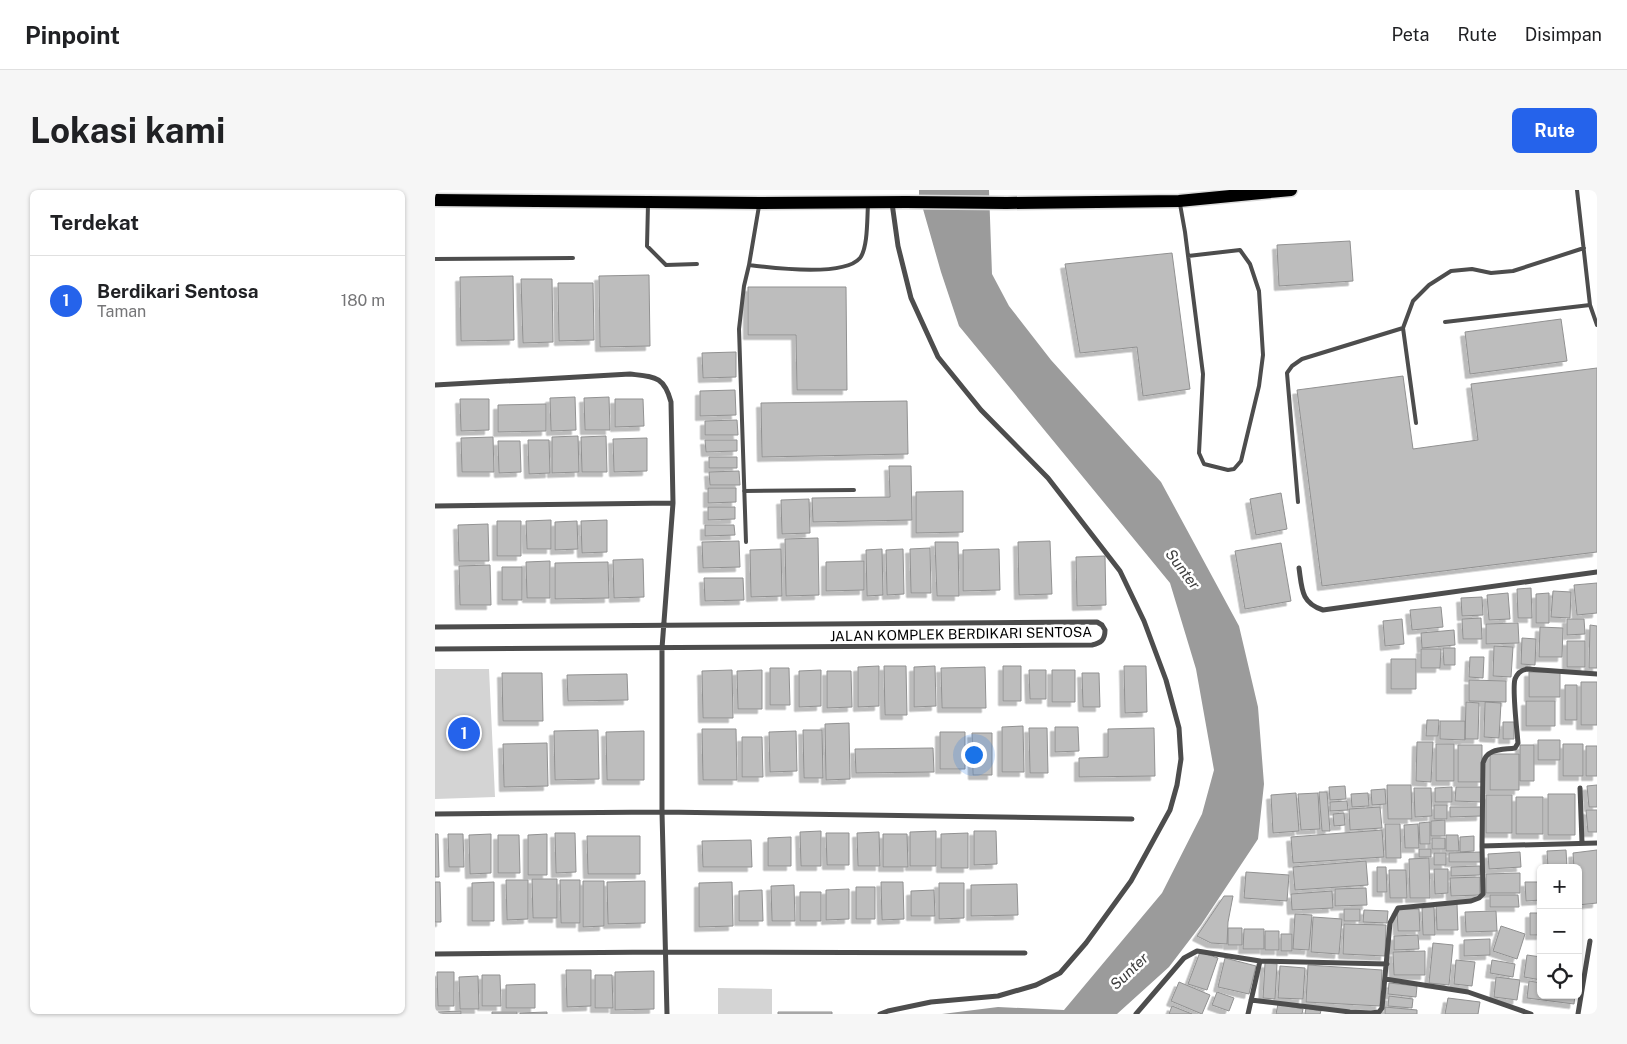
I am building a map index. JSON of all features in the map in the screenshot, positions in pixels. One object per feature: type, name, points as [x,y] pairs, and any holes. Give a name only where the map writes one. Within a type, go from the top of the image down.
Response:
[{"type":"main road","points":[[435,200],[642,198],[760,203],[1179,201],[1291,190]]},
{"type":"street","points":[[880,1014],[931,1002],[997,996],[1036,985],[1060,973],[1086,943],[1131,881],[1170,810],[1177,786],[1181,759],[1179,728],[1166,680],[1144,621],[1120,571],[1048,478],[981,410],[938,357],[911,298],[898,246],[892,202]]},
{"type":"street","points":[[435,385],[630,374],[648,376],[659,380],[667,389],[671,402],[673,502],[662,648],[662,812],[667,1014]]},
{"type":"street","points":[[435,506],[673,502]]},
{"type":"street","points":[[1299,568],[1301,585],[1306,599],[1313,606],[1323,610],[1597,572]]},
{"type":"street","name":"JALAN KOMPLEK BERDIKARI SENTOSA","points":[[435,627],[1097,622],[1105,630],[1105,635],[1100,643],[1092,645],[435,649]]},
{"type":"street","points":[[1251,1000],[1371,1014],[1379,1012],[1382,1008],[1390,923],[1395,910],[1398,908],[1471,901],[1483,894],[1483,763],[1485,756],[1489,753],[1515,748],[1518,743],[1515,684],[1518,675],[1527,669],[1597,674]]},
{"type":"street","points":[[1580,788],[1582,844]]},
{"type":"street","points":[[435,814],[662,812],[1132,820]]},
{"type":"street","points":[[1482,846],[1597,843]]},
{"type":"street","points":[[1578,1014],[1590,941]]},
{"type":"street","points":[[1136,1014],[1184,958],[1197,951],[1260,961],[1387,964]]},
{"type":"street","points":[[435,954],[664,952],[1025,953]]},
{"type":"street","points":[[1248,1014],[1260,961]]},
{"type":"street","points":[[1385,979],[1468,992],[1531,1014]]},
{"type":"lane","points":[[1577,190],[1590,305],[1597,325]]},
{"type":"lane","points":[[642,198],[647,246],[666,264],[697,264]]},
{"type":"lane","points":[[1179,201],[1203,374],[1199,453],[1204,464],[1228,470],[1235,469],[1241,461],[1259,386],[1263,355],[1259,291],[1250,264],[1240,250],[1188,256]]},
{"type":"lane","points":[[749,265],[804,270],[843,268],[854,264],[861,258],[864,250],[868,202]]},
{"type":"lane","points":[[746,542],[739,329],[744,286],[760,203]]},
{"type":"lane","points":[[1417,423],[1403,328],[1413,301],[1429,285],[1451,271],[1472,269],[1491,273],[1513,271],[1584,248]]},
{"type":"lane","points":[[435,259],[573,258]]},
{"type":"lane","points":[[1445,322],[1590,305]]},
{"type":"lane","points":[[1297,502],[1287,373],[1289,369],[1302,359],[1403,328]]},
{"type":"lane","points":[[744,491],[854,490]]},
{"type":"shaded area","points":[[435,669],[489,669],[495,797],[435,799]]},
{"type":"shaded area","points":[[718,988],[772,989],[772,1014],[718,1014]]},
{"type":"water","name":"Sunter","points":[[919,190],[989,190],[992,274],[1009,306],[1051,360],[1161,482],[1239,626],[1258,707],[1264,784],[1258,839],[1201,925],[1169,967],[1117,1014],[942,1014],[998,1007],[1064,1010],[1162,893],[1202,814],[1214,770],[1196,669],[1170,583],[959,326],[941,272]]},
{"type":"building","points":[[1350,241],[1353,281],[1279,286],[1277,245]]},
{"type":"building","points":[[1172,253],[1190,389],[1143,396],[1137,347],[1080,353],[1065,264]]},
{"type":"building","points":[[649,275],[650,346],[600,347],[599,276]]},
{"type":"building","points":[[513,276],[514,340],[461,341],[460,277]]},
{"type":"building","points":[[521,279],[552,279],[553,342],[523,343]]},
{"type":"building","points":[[558,283],[593,283],[594,340],[559,341]]},
{"type":"building","points":[[748,287],[846,287],[847,390],[797,390],[796,335],[748,335]]},
{"type":"building","points":[[1561,319],[1567,361],[1470,374],[1465,332]]},
{"type":"building","points":[[736,352],[736,377],[703,378],[702,353]]},
{"type":"building","points":[[1597,368],[1597,552],[1322,586],[1297,390],[1403,376],[1413,449],[1478,440],[1471,384]]},
{"type":"building","points":[[735,390],[736,415],[700,416],[700,391]]},
{"type":"building","points":[[575,397],[576,430],[551,431],[550,398]]},
{"type":"building","points":[[609,397],[610,430],[585,430],[584,398]]},
{"type":"building","points":[[460,399],[489,399],[489,430],[461,431]]},
{"type":"building","points":[[615,399],[643,399],[644,426],[615,427]]},
{"type":"building","points":[[907,401],[908,454],[762,457],[761,403]]},
{"type":"building","points":[[546,404],[546,431],[498,432],[498,405]]},
{"type":"building","points":[[737,420],[738,435],[705,435],[705,421]]},
{"type":"building","points":[[578,436],[579,472],[552,473],[552,437]]},
{"type":"building","points":[[606,436],[607,472],[582,472],[581,437]]},
{"type":"building","points":[[493,437],[494,472],[462,472],[461,438]]},
{"type":"building","points":[[647,438],[647,471],[614,472],[613,439]]},
{"type":"building","points":[[528,440],[549,440],[550,473],[529,474]]},
{"type":"building","points":[[705,440],[737,440],[737,451],[706,452]]},
{"type":"building","points":[[498,441],[520,441],[521,472],[499,473]]},
{"type":"building","points":[[709,457],[737,457],[737,468],[709,468]]},
{"type":"building","points":[[889,466],[911,466],[912,520],[813,522],[812,498],[890,497]]},
{"type":"building","points":[[739,471],[740,485],[710,485],[709,472]]},
{"type":"building","points":[[708,488],[736,488],[736,502],[708,503]]},
{"type":"building","points":[[963,491],[963,532],[916,533],[916,492]]},
{"type":"building","points":[[1281,493],[1287,529],[1256,535],[1250,499]]},
{"type":"building","points":[[809,499],[810,533],[782,534],[781,500]]},
{"type":"building","points":[[708,507],[735,507],[735,519],[708,520]]},
{"type":"building","points":[[551,520],[551,549],[527,549],[526,521]]},
{"type":"building","points":[[607,520],[607,552],[582,553],[581,521]]},
{"type":"building","points":[[497,521],[521,521],[521,556],[497,556]]},
{"type":"building","points":[[577,521],[578,549],[555,550],[555,522]]},
{"type":"building","points":[[488,524],[489,561],[459,561],[458,525]]},
{"type":"building","points":[[705,525],[734,525],[735,535],[705,536]]},
{"type":"building","points":[[818,538],[819,595],[786,596],[785,539]]},
{"type":"building","points":[[739,541],[740,567],[703,568],[702,542]]},
{"type":"building","points":[[1050,541],[1052,594],[1019,595],[1018,542]]},
{"type":"building","points":[[935,542],[958,542],[959,596],[937,596]]},
{"type":"building","points":[[1281,543],[1291,601],[1245,609],[1235,551]]},
{"type":"building","points":[[930,548],[931,593],[911,593],[910,549]]},
{"type":"building","points":[[781,549],[782,596],[751,597],[750,550]]},
{"type":"building","points":[[882,549],[883,595],[867,596],[866,550]]},
{"type":"building","points":[[903,549],[904,594],[887,595],[886,550]]},
{"type":"building","points":[[999,549],[1000,590],[963,591],[963,550]]},
{"type":"building","points":[[1105,556],[1106,605],[1077,606],[1076,557]]},
{"type":"building","points":[[643,559],[644,597],[614,598],[613,560]]},
{"type":"building","points":[[550,561],[550,598],[527,598],[526,562]]},
{"type":"building","points":[[864,561],[864,590],[826,591],[826,562]]},
{"type":"building","points":[[608,562],[609,598],[555,599],[555,563]]},
{"type":"building","points":[[490,565],[491,605],[460,605],[459,566]]},
{"type":"building","points":[[502,567],[522,567],[522,600],[502,600]]},
{"type":"building","points":[[704,578],[743,578],[744,600],[705,601]]},
{"type":"building","points":[[1597,583],[1597,613],[1577,615],[1574,585]]},
{"type":"building","points":[[1531,588],[1532,618],[1518,618],[1517,589]]},
{"type":"building","points":[[1553,591],[1571,592],[1570,618],[1551,617]]},
{"type":"building","points":[[1508,593],[1510,619],[1489,620],[1487,595]]},
{"type":"building","points":[[1549,593],[1549,623],[1536,623],[1536,594]]},
{"type":"building","points":[[1482,597],[1483,615],[1462,616],[1461,598]]},
{"type":"building","points":[[1441,607],[1443,627],[1412,630],[1410,610]]},
{"type":"building","points":[[1481,618],[1482,639],[1463,639],[1462,619]]},
{"type":"building","points":[[1402,619],[1404,644],[1385,646],[1383,621]]},
{"type":"building","points":[[1567,619],[1584,619],[1585,634],[1567,635]]},
{"type":"building","points":[[1518,623],[1519,643],[1486,644],[1486,624]]},
{"type":"building","points":[[1590,625],[1597,626],[1597,668],[1589,668]]},
{"type":"building","points":[[1540,627],[1563,628],[1562,657],[1539,657]]},
{"type":"building","points":[[1454,630],[1455,645],[1422,648],[1421,633]]},
{"type":"building","points":[[1522,638],[1536,639],[1535,665],[1521,664]]},
{"type":"building","points":[[1567,641],[1585,641],[1585,667],[1567,667]]},
{"type":"building","points":[[1494,646],[1513,647],[1511,677],[1493,676]]},
{"type":"building","points":[[1443,648],[1455,648],[1455,665],[1444,665]]},
{"type":"building","points":[[1421,649],[1441,649],[1440,668],[1421,668]]},
{"type":"building","points":[[1470,657],[1484,657],[1483,678],[1469,677]]},
{"type":"building","points":[[1391,659],[1416,659],[1416,689],[1391,689]]},
{"type":"building","points":[[879,666],[879,706],[858,707],[858,667]]},
{"type":"building","points":[[884,666],[906,666],[907,715],[885,715]]},
{"type":"building","points":[[935,666],[936,706],[914,707],[914,667]]},
{"type":"building","points":[[1003,666],[1021,666],[1021,701],[1003,701]]},
{"type":"building","points":[[1124,666],[1146,666],[1147,712],[1125,713]]},
{"type":"building","points":[[985,667],[986,708],[942,708],[941,668]]},
{"type":"building","points":[[770,668],[789,668],[790,705],[770,705]]},
{"type":"building","points":[[732,670],[733,718],[703,718],[702,671]]},
{"type":"building","points":[[762,670],[762,709],[738,709],[737,671]]},
{"type":"building","points":[[821,670],[821,706],[799,707],[799,671]]},
{"type":"building","points":[[1029,670],[1046,670],[1046,699],[1030,699]]},
{"type":"building","points":[[1052,670],[1075,670],[1075,702],[1052,702]]},
{"type":"building","points":[[827,671],[851,671],[852,707],[827,708]]},
{"type":"building","points":[[1529,672],[1560,672],[1560,697],[1529,697]]},
{"type":"building","points":[[502,673],[542,673],[543,721],[503,721]]},
{"type":"building","points":[[1082,673],[1099,673],[1100,707],[1083,707]]},
{"type":"building","points":[[627,674],[628,700],[568,701],[567,675]]},
{"type":"building","points":[[1469,680],[1506,681],[1506,702],[1469,701]]},
{"type":"building","points":[[1581,682],[1597,682],[1597,725],[1581,725]]},
{"type":"building","points":[[1565,685],[1577,685],[1577,720],[1565,720]]},
{"type":"building","points":[[1526,701],[1555,701],[1555,726],[1526,726]]},
{"type":"building","points":[[1466,702],[1479,703],[1478,739],[1465,739]]},
{"type":"building","points":[[1485,702],[1501,703],[1499,738],[1484,737]]},
{"type":"building","points":[[1427,720],[1439,720],[1438,736],[1426,736]]},
{"type":"building","points":[[1440,721],[1465,721],[1465,740],[1440,739]]},
{"type":"building","points":[[1503,722],[1514,722],[1514,739],[1503,739]]},
{"type":"building","points":[[849,723],[850,779],[826,780],[825,724]]},
{"type":"building","points":[[1023,726],[1024,772],[1002,772],[1002,727]]},
{"type":"building","points":[[1055,727],[1078,727],[1079,751],[1055,752]]},
{"type":"building","points":[[1029,728],[1047,728],[1048,773],[1030,773]]},
{"type":"building","points":[[1154,728],[1155,776],[1079,777],[1079,758],[1108,757],[1108,729]]},
{"type":"building","points":[[702,729],[736,729],[737,780],[703,780]]},
{"type":"building","points":[[598,730],[599,779],[555,780],[554,731]]},
{"type":"building","points":[[803,730],[822,730],[823,778],[804,778]]},
{"type":"building","points":[[644,731],[644,780],[607,780],[606,732]]},
{"type":"building","points":[[796,731],[797,771],[770,772],[769,732]]},
{"type":"building","points":[[940,732],[965,732],[965,769],[940,769]]},
{"type":"building","points":[[972,733],[992,733],[992,775],[973,775]]},
{"type":"building","points":[[742,737],[762,737],[763,777],[742,777]]},
{"type":"building","points":[[1538,740],[1560,740],[1560,760],[1538,760]]},
{"type":"building","points":[[1417,742],[1433,742],[1431,782],[1416,781]]},
{"type":"building","points":[[547,743],[548,786],[504,787],[503,744]]},
{"type":"building","points":[[1436,744],[1454,744],[1454,781],[1436,781]]},
{"type":"building","points":[[1563,744],[1583,744],[1583,776],[1563,776]]},
{"type":"building","points":[[1458,745],[1482,745],[1482,782],[1458,782]]},
{"type":"building","points":[[1520,745],[1534,745],[1534,781],[1520,781]]},
{"type":"building","points":[[1586,746],[1597,746],[1597,776],[1586,776]]},
{"type":"building","points":[[933,748],[934,772],[856,773],[855,749]]},
{"type":"building","points":[[1490,754],[1519,754],[1519,790],[1490,790]]},
{"type":"building","points":[[1387,785],[1411,785],[1412,819],[1388,819]]},
{"type":"building","points":[[1597,785],[1597,807],[1589,807],[1587,786]]},
{"type":"building","points":[[1345,786],[1346,799],[1330,800],[1329,787]]},
{"type":"building","points":[[1452,787],[1452,802],[1435,802],[1435,788]]},
{"type":"building","points":[[1456,787],[1482,787],[1481,802],[1455,801]]},
{"type":"building","points":[[1414,788],[1431,788],[1432,816],[1415,817]]},
{"type":"building","points":[[1385,789],[1386,804],[1372,805],[1371,790]]},
{"type":"building","points":[[1319,792],[1327,792],[1330,831],[1322,831]]},
{"type":"building","points":[[1296,793],[1299,831],[1273,833],[1271,795]]},
{"type":"building","points":[[1318,793],[1320,829],[1301,830],[1298,794]]},
{"type":"building","points":[[1368,793],[1369,806],[1352,807],[1351,794]]},
{"type":"building","points":[[1548,794],[1575,794],[1575,835],[1548,835]]},
{"type":"building","points":[[1486,795],[1512,795],[1512,833],[1486,833]]},
{"type":"building","points":[[1516,797],[1543,797],[1543,834],[1516,834]]},
{"type":"building","points":[[1347,801],[1348,810],[1330,811],[1330,802]]},
{"type":"building","points":[[1434,805],[1447,805],[1447,819],[1434,819]]},
{"type":"building","points":[[1380,807],[1382,828],[1350,830],[1349,809]]},
{"type":"building","points":[[1450,807],[1481,807],[1481,816],[1450,817]]},
{"type":"building","points":[[1586,810],[1597,810],[1597,832],[1588,832]]},
{"type":"building","points":[[1344,813],[1345,825],[1334,826],[1333,814]]},
{"type":"building","points":[[1445,820],[1445,836],[1431,836],[1431,821]]},
{"type":"building","points":[[1430,822],[1430,844],[1420,844],[1419,823]]},
{"type":"building","points":[[1385,824],[1400,824],[1401,858],[1386,858]]},
{"type":"building","points":[[1418,824],[1419,848],[1405,848],[1404,825]]},
{"type":"building","points":[[1382,830],[1384,857],[1293,863],[1291,837]]},
{"type":"building","points":[[821,831],[821,866],[801,866],[800,832]]},
{"type":"building","points":[[936,831],[936,866],[910,866],[910,832]]},
{"type":"building","points":[[974,831],[996,831],[997,864],[974,865]]},
{"type":"building","points":[[879,832],[880,866],[858,866],[857,833]]},
{"type":"building","points":[[555,833],[575,833],[576,872],[556,873]]},
{"type":"building","points":[[826,833],[849,833],[849,865],[827,865]]},
{"type":"building","points":[[968,833],[968,868],[941,868],[941,834]]},
{"type":"building","points":[[435,834],[438,834],[439,877],[435,877]]},
{"type":"building","points":[[448,834],[463,834],[464,867],[449,867]]},
{"type":"building","points":[[491,834],[491,873],[470,874],[469,835]]},
{"type":"building","points":[[547,834],[547,875],[528,875],[528,835]]},
{"type":"building","points":[[883,834],[907,834],[908,867],[883,867]]},
{"type":"building","points":[[498,835],[519,835],[520,873],[498,873]]},
{"type":"building","points":[[1446,835],[1458,835],[1459,851],[1446,851]]},
{"type":"building","points":[[587,836],[640,836],[640,874],[588,874]]},
{"type":"building","points":[[1474,836],[1474,851],[1460,852],[1460,837]]},
{"type":"building","points":[[791,837],[791,866],[768,866],[768,838]]},
{"type":"building","points":[[1432,838],[1445,838],[1445,849],[1432,849]]},
{"type":"building","points":[[751,840],[752,867],[703,867],[702,841]]},
{"type":"building","points":[[1419,849],[1431,849],[1431,857],[1419,857]]},
{"type":"building","points":[[1566,850],[1567,864],[1548,864],[1547,851]]},
{"type":"building","points":[[1597,850],[1597,903],[1582,905],[1582,864],[1574,864],[1573,853]]},
{"type":"building","points":[[1481,852],[1481,862],[1449,862],[1449,853]]},
{"type":"building","points":[[1520,852],[1521,867],[1489,869],[1488,854]]},
{"type":"building","points":[[1434,853],[1446,853],[1446,865],[1434,865]]},
{"type":"building","points":[[1429,858],[1430,898],[1410,898],[1409,859]]},
{"type":"building","points":[[1366,861],[1368,885],[1295,890],[1293,867]]},
{"type":"building","points":[[1480,866],[1480,875],[1451,876],[1451,867]]},
{"type":"building","points":[[1377,867],[1386,867],[1387,892],[1377,892]]},
{"type":"building","points":[[1434,869],[1448,869],[1448,893],[1435,894]]},
{"type":"building","points":[[1389,870],[1406,870],[1407,898],[1390,898]]},
{"type":"building","points":[[1246,872],[1289,875],[1287,901],[1244,898]]},
{"type":"building","points":[[1520,873],[1520,893],[1486,893],[1486,874]]},
{"type":"building","points":[[1480,877],[1480,895],[1451,896],[1450,878]]},
{"type":"building","points":[[532,879],[557,879],[557,918],[533,918]]},
{"type":"building","points":[[506,880],[528,880],[528,919],[507,920]]},
{"type":"building","points":[[560,880],[580,880],[580,923],[561,923]]},
{"type":"building","points":[[583,881],[604,881],[604,926],[583,927]]},
{"type":"building","points":[[645,881],[645,923],[608,924],[607,882]]},
{"type":"building","points":[[435,882],[440,882],[441,922],[435,922]]},
{"type":"building","points":[[494,882],[494,921],[472,921],[472,883]]},
{"type":"building","points":[[732,882],[733,926],[699,927],[699,883]]},
{"type":"building","points":[[881,882],[903,882],[904,919],[882,920]]},
{"type":"building","points":[[1525,882],[1537,882],[1537,900],[1526,901]]},
{"type":"building","points":[[939,883],[964,883],[964,918],[939,919]]},
{"type":"building","points":[[1017,884],[1018,915],[971,916],[971,885]]},
{"type":"building","points":[[794,885],[795,921],[772,921],[771,886]]},
{"type":"building","points":[[856,887],[875,887],[875,919],[856,919]]},
{"type":"building","points":[[1366,888],[1367,905],[1335,906],[1335,889]]},
{"type":"building","points":[[849,889],[849,919],[826,920],[826,890]]},
{"type":"building","points":[[762,890],[763,921],[739,921],[739,891]]},
{"type":"building","points":[[934,890],[935,916],[911,916],[911,891]]},
{"type":"building","points":[[1332,891],[1333,908],[1292,910],[1291,894]]},
{"type":"building","points":[[800,892],[821,892],[821,921],[800,921]]},
{"type":"building","points":[[1490,895],[1518,895],[1519,907],[1490,907]]},
{"type":"building","points":[[1224,896],[1233,896],[1228,922],[1227,944],[1211,943],[1197,936]]},
{"type":"building","points":[[1457,904],[1458,930],[1437,930],[1436,905]]},
{"type":"building","points":[[1434,907],[1435,935],[1423,935],[1422,908]]},
{"type":"building","points":[[1344,909],[1360,909],[1360,921],[1344,921]]},
{"type":"building","points":[[1397,909],[1419,909],[1420,931],[1398,931]]},
{"type":"building","points":[[1364,910],[1388,911],[1387,923],[1363,922]]},
{"type":"building","points":[[1496,911],[1497,931],[1466,932],[1465,912]]},
{"type":"building","points":[[1530,913],[1537,913],[1537,935],[1530,935]]},
{"type":"building","points":[[1295,914],[1312,915],[1309,950],[1293,949]]},
{"type":"building","points":[[1313,917],[1342,919],[1339,954],[1311,952]]},
{"type":"building","points":[[1344,924],[1386,925],[1385,956],[1343,954]]},
{"type":"building","points":[[1501,926],[1525,934],[1517,959],[1493,951]]},
{"type":"building","points":[[1228,928],[1242,928],[1242,945],[1228,945]]},
{"type":"building","points":[[1244,929],[1264,929],[1264,949],[1243,949]]},
{"type":"building","points":[[1265,931],[1279,931],[1279,950],[1265,950]]},
{"type":"building","points":[[1281,934],[1292,934],[1292,951],[1281,951]]},
{"type":"building","points":[[1418,935],[1419,949],[1394,950],[1394,936]]},
{"type":"building","points":[[1490,939],[1490,955],[1464,956],[1464,940]]},
{"type":"building","points":[[1433,943],[1453,945],[1449,985],[1429,983]]},
{"type":"building","points":[[1425,951],[1425,975],[1394,975],[1393,952]]},
{"type":"building","points":[[1200,952],[1218,958],[1207,990],[1188,984]]},
{"type":"building","points":[[1527,955],[1537,956],[1537,979],[1524,977]]},
{"type":"building","points":[[1225,958],[1256,966],[1249,994],[1218,987]]},
{"type":"building","points":[[1456,960],[1475,962],[1472,986],[1454,984]]},
{"type":"building","points":[[1492,960],[1515,964],[1513,977],[1490,973]]},
{"type":"building","points":[[1265,963],[1277,964],[1275,999],[1263,998]]},
{"type":"building","points":[[1308,965],[1382,970],[1380,1006],[1306,1002]]},
{"type":"building","points":[[1280,966],[1305,968],[1303,999],[1278,998]]},
{"type":"building","points":[[566,970],[591,970],[591,1006],[567,1007]]},
{"type":"building","points":[[654,971],[654,1009],[615,1010],[615,972]]},
{"type":"building","points":[[437,972],[454,972],[454,1006],[438,1006]]},
{"type":"building","points":[[482,975],[500,975],[501,1006],[482,1006]]},
{"type":"building","points":[[595,975],[612,975],[613,1008],[595,1008]]},
{"type":"building","points":[[478,976],[479,1009],[460,1009],[459,977]]},
{"type":"building","points":[[1496,977],[1520,980],[1517,1000],[1494,997]]},
{"type":"building","points":[[1529,981],[1537,982],[1537,999],[1575,999],[1574,1004],[1527,998]]},
{"type":"building","points":[[1179,982],[1210,995],[1202,1014],[1171,1001]]},
{"type":"building","points":[[1389,983],[1417,986],[1416,997],[1388,994]]},
{"type":"building","points":[[535,984],[535,1008],[506,1008],[506,985]]},
{"type":"building","points":[[1217,992],[1234,998],[1229,1011],[1212,1005]]},
{"type":"building","points":[[1389,996],[1413,999],[1412,1008],[1388,1006]]},
{"type":"building","points":[[1448,998],[1480,1002],[1478,1014],[1445,1014]]},
{"type":"building","points":[[1278,1004],[1303,1009],[1302,1014],[1276,1014]]},
{"type":"building","points":[[1172,1006],[1192,1014],[1169,1014]]},
{"type":"building","points":[[1385,1007],[1417,1010],[1417,1014],[1385,1014]]},
{"type":"building","points":[[1306,1008],[1321,1011],[1320,1014],[1305,1014]]},
{"type":"building","points":[[461,1011],[461,1014],[438,1014],[438,1012]]},
{"type":"building","points":[[492,1012],[517,1012],[517,1014],[492,1014]]},
{"type":"building","points":[[547,1012],[547,1014],[520,1014],[520,1013]]},
{"type":"building","points":[[778,1012],[832,1012],[832,1014],[778,1014]]},
{"type":"place","name":"Berdikari Sentosa","points":[[464,733]]}]
